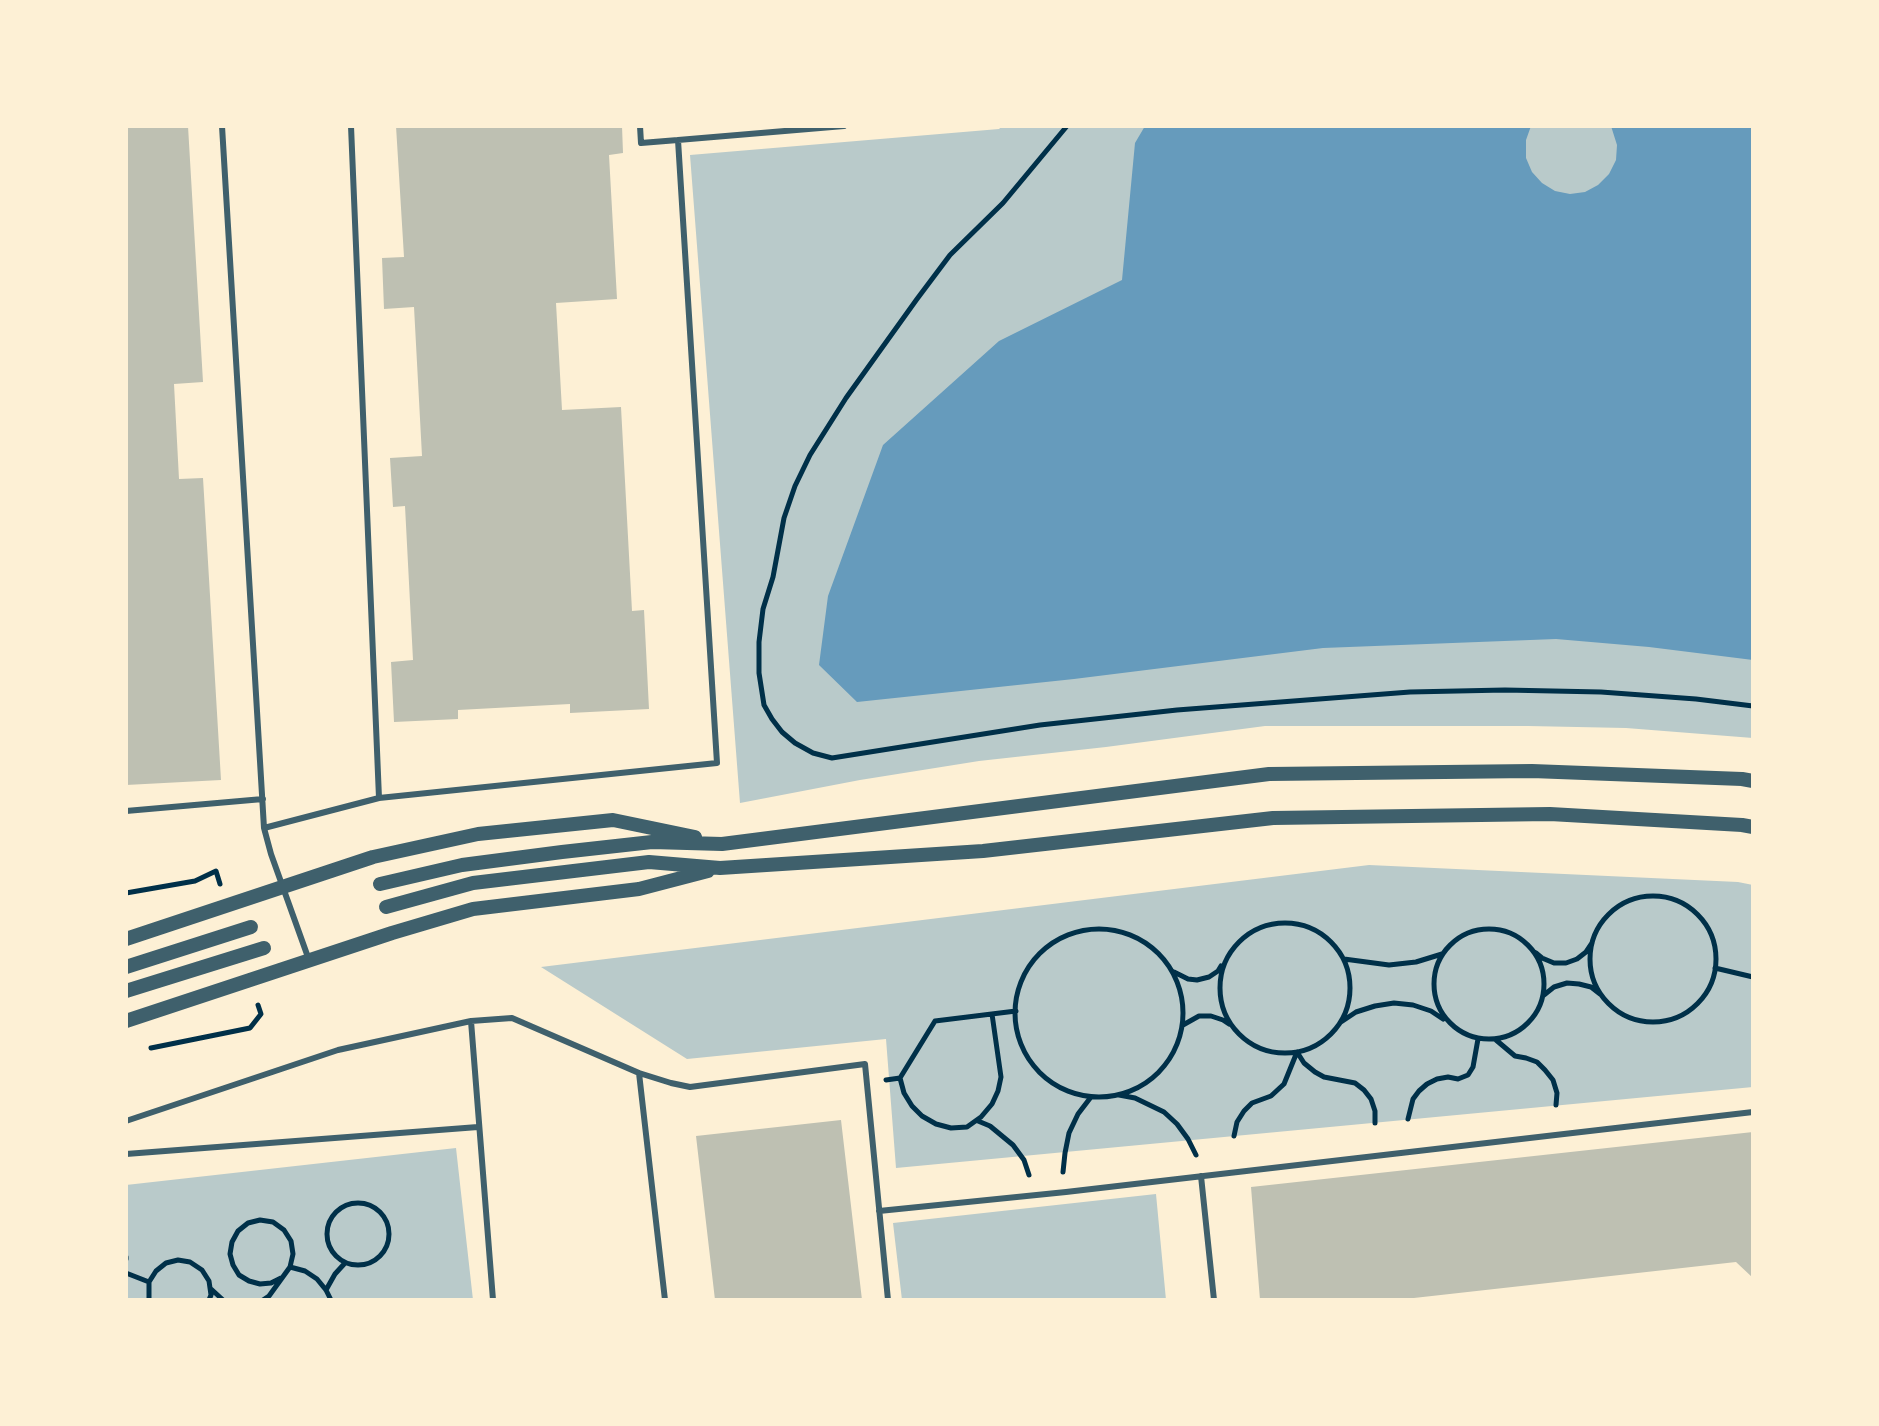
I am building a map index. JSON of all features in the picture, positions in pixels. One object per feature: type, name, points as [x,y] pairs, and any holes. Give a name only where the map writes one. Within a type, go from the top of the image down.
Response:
[{"type":"street","points":[[380,884],[462,865],[562,852],[652,842],[722,844],[1269,774],[1532,771],[1753,781]]},
{"type":"street","points":[[386,907],[473,883],[649,862],[720,868],[983,851],[1273,818],[1550,814],[1753,827]]},
{"type":"street","points":[[126,939],[373,857],[478,834],[613,820],[722,844]]},
{"type":"street","points":[[126,1021],[473,909],[639,889],[720,868]]},
{"type":"street","points":[[126,967],[251,927]]},
{"type":"street","points":[[126,991],[264,948]]},
{"type":"lane","points":[[222,126],[264,828],[309,960]]},
{"type":"lane","points":[[351,126],[379,798]]},
{"type":"lane","points":[[640,126],[641,143],[844,126]]},
{"type":"lane","points":[[264,828],[379,798],[717,763],[678,140]]},
{"type":"lane","points":[[126,811],[263,799]]},
{"type":"lane","points":[[126,1121],[338,1050],[471,1021],[512,1018],[639,1073],[690,1087],[865,1064],[888,1300]]},
{"type":"lane","points":[[471,1021],[493,1300]]},
{"type":"lane","points":[[639,1073],[665,1300]]},
{"type":"lane","points":[[879,1211],[1033,1196],[1753,1112]]},
{"type":"lane","points":[[126,1154],[478,1127]]},
{"type":"lane","points":[[1201,1176],[1214,1300]]},
{"type":"path","points":[[1067,126],[1003,203],[950,255],[846,398],[810,455],[795,486],[784,518],[773,577],[763,609],[759,642],[759,673],[764,705],[789,738],[813,753],[832,758],[1040,725],[1177,710],[1410,692],[1601,692],[1753,706]]},
{"type":"path","points":[[126,893],[195,881]]},
{"type":"path","points":[[1447,1021],[1438,1006],[1433,988],[1435,970],[1442,954],[1454,941],[1469,932],[1487,929],[1505,931],[1521,938],[1542,958],[1554,963],[1566,963],[1586,952],[1599,926],[1611,912],[1643,896],[1679,902],[1694,911],[1706,925],[1713,941],[1713,977],[1706,993],[1694,1007],[1679,1017],[1662,1022],[1644,1022],[1612,1008],[1601,994],[1593,978],[1590,960],[1592,942]]},
{"type":"path","points":[[1170,969],[1188,979],[1209,977],[1218,971],[1233,947],[1245,935],[1259,927],[1291,922],[1315,930],[1334,945],[1349,974],[1350,991],[1340,1023],[1330,1036],[1315,1046],[1297,1052],[1279,1053],[1261,1049],[1245,1040],[1223,1020],[1211,1016],[1199,1016],[1182,1025]]},
{"type":"path","points":[[1118,1095],[1138,1088],[1168,1062],[1177,1044],[1183,1006],[1179,987],[1159,954],[1125,933],[1105,929],[1085,930],[1065,936],[1048,946],[1033,961],[1023,978],[1016,1011],[1020,1039],[1028,1057],[1041,1074],[1058,1087],[1077,1094],[1135,1098],[1164,1112],[1188,1139],[1197,1157],[1201,1176]]},
{"type":"path","points":[[1340,1023],[1356,1012],[1394,1003],[1431,1011],[1461,1033],[1478,1039],[1496,1040],[1513,1035],[1528,1024],[1538,1011],[1543,996],[1544,980],[1533,950]]},
{"type":"path","points":[[1343,959],[1389,965],[1416,962],[1442,954]]},
{"type":"path","points":[[1225,961],[1220,977],[1220,993],[1232,1027]]},
{"type":"path","points":[[1715,968],[1753,977]]},
{"type":"path","points":[[1543,996],[1554,987],[1567,983],[1591,987],[1601,994]]},
{"type":"path","points":[[992,1014],[1001,1077],[992,1104],[967,1127],[951,1128],[922,1116],[904,1093],[900,1078],[935,1021],[1016,1011]]},
{"type":"path","points":[[151,1048],[250,1028]]},
{"type":"path","points":[[1408,1119],[1413,1099],[1427,1084],[1437,1079],[1458,1079],[1468,1075],[1473,1067],[1478,1039]]},
{"type":"path","points":[[1496,1040],[1515,1056],[1537,1062],[1545,1070],[1553,1080],[1557,1093],[1556,1105]]},
{"type":"path","points":[[1297,1052],[1315,1072],[1324,1077],[1355,1083],[1364,1090],[1371,1099],[1375,1123]]},
{"type":"path","points":[[1234,1136],[1237,1122],[1244,1111],[1252,1103],[1271,1096],[1284,1084],[1297,1052]]},
{"type":"path","points":[[866,1083],[900,1078]]},
{"type":"path","points":[[1066,1192],[1063,1172],[1069,1133],[1091,1096]]},
{"type":"path","points":[[977,1120],[990,1126],[1013,1145],[1024,1160],[1033,1196]]},
{"type":"path","points":[[357,1202],[369,1204],[381,1211],[388,1223],[390,1236],[386,1249],[377,1260],[367,1264],[356,1266],[345,1263],[329,1247],[326,1236],[328,1223],[334,1212],[345,1205],[357,1202]]},
{"type":"path","points":[[263,1300],[276,1287],[290,1267],[293,1254],[291,1241],[284,1230],[273,1222],[260,1220],[248,1223],[238,1231],[232,1242],[230,1254],[239,1275],[260,1284],[281,1278]]},
{"type":"path","points":[[149,1300],[149,1282],[156,1271],[166,1263],[178,1260],[190,1262],[202,1270],[210,1288],[223,1300]]},
{"type":"path","points":[[326,1290],[345,1263]]},
{"type":"path","points":[[290,1267],[305,1271],[317,1279],[331,1300]]},
{"type":"path","points":[[126,1273],[149,1282]]},
{"type":"path","points":[[209,1300],[210,1288]]},
{"type":"shaded area","points":[[1002,126],[1753,126],[1753,738],[1626,728],[1265,726],[979,761],[740,803],[690,155],[999,129]]},
{"type":"shaded area","points":[[1369,865],[1753,885],[1753,1087],[896,1168],[886,1039],[687,1059],[541,967]]},
{"type":"shaded area","points":[[456,1148],[473,1300],[126,1300],[126,1185]]},
{"type":"shaded area","points":[[1156,1194],[1166,1300],[902,1300],[893,1223]]},
{"type":"water","points":[[1145,126],[1531,126],[1526,140],[1526,158],[1532,172],[1555,191],[1570,194],[1585,192],[1609,174],[1616,160],[1617,145],[1611,126],[1753,126],[1753,660],[1556,639],[1323,648],[857,702],[819,665],[828,596],[883,445],[999,341],[1122,280],[1135,143]]},
{"type":"building","points":[[126,126],[188,126],[203,382],[174,384],[179,479],[203,478],[221,780],[126,785]]},
{"type":"building","points":[[396,126],[622,126],[623,153],[609,155],[617,299],[556,303],[562,410],[621,407],[632,611],[644,610],[649,709],[570,713],[570,704],[458,710],[458,719],[394,722],[391,662],[413,660],[405,506],[393,507],[390,458],[422,456],[414,307],[384,309],[382,258],[404,257]]},
{"type":"building","points":[[841,1120],[862,1300],[715,1300],[696,1136]]},
{"type":"building","points":[[1753,1132],[1753,1278],[1736,1262],[1396,1300],[1260,1300],[1251,1187]]}]
